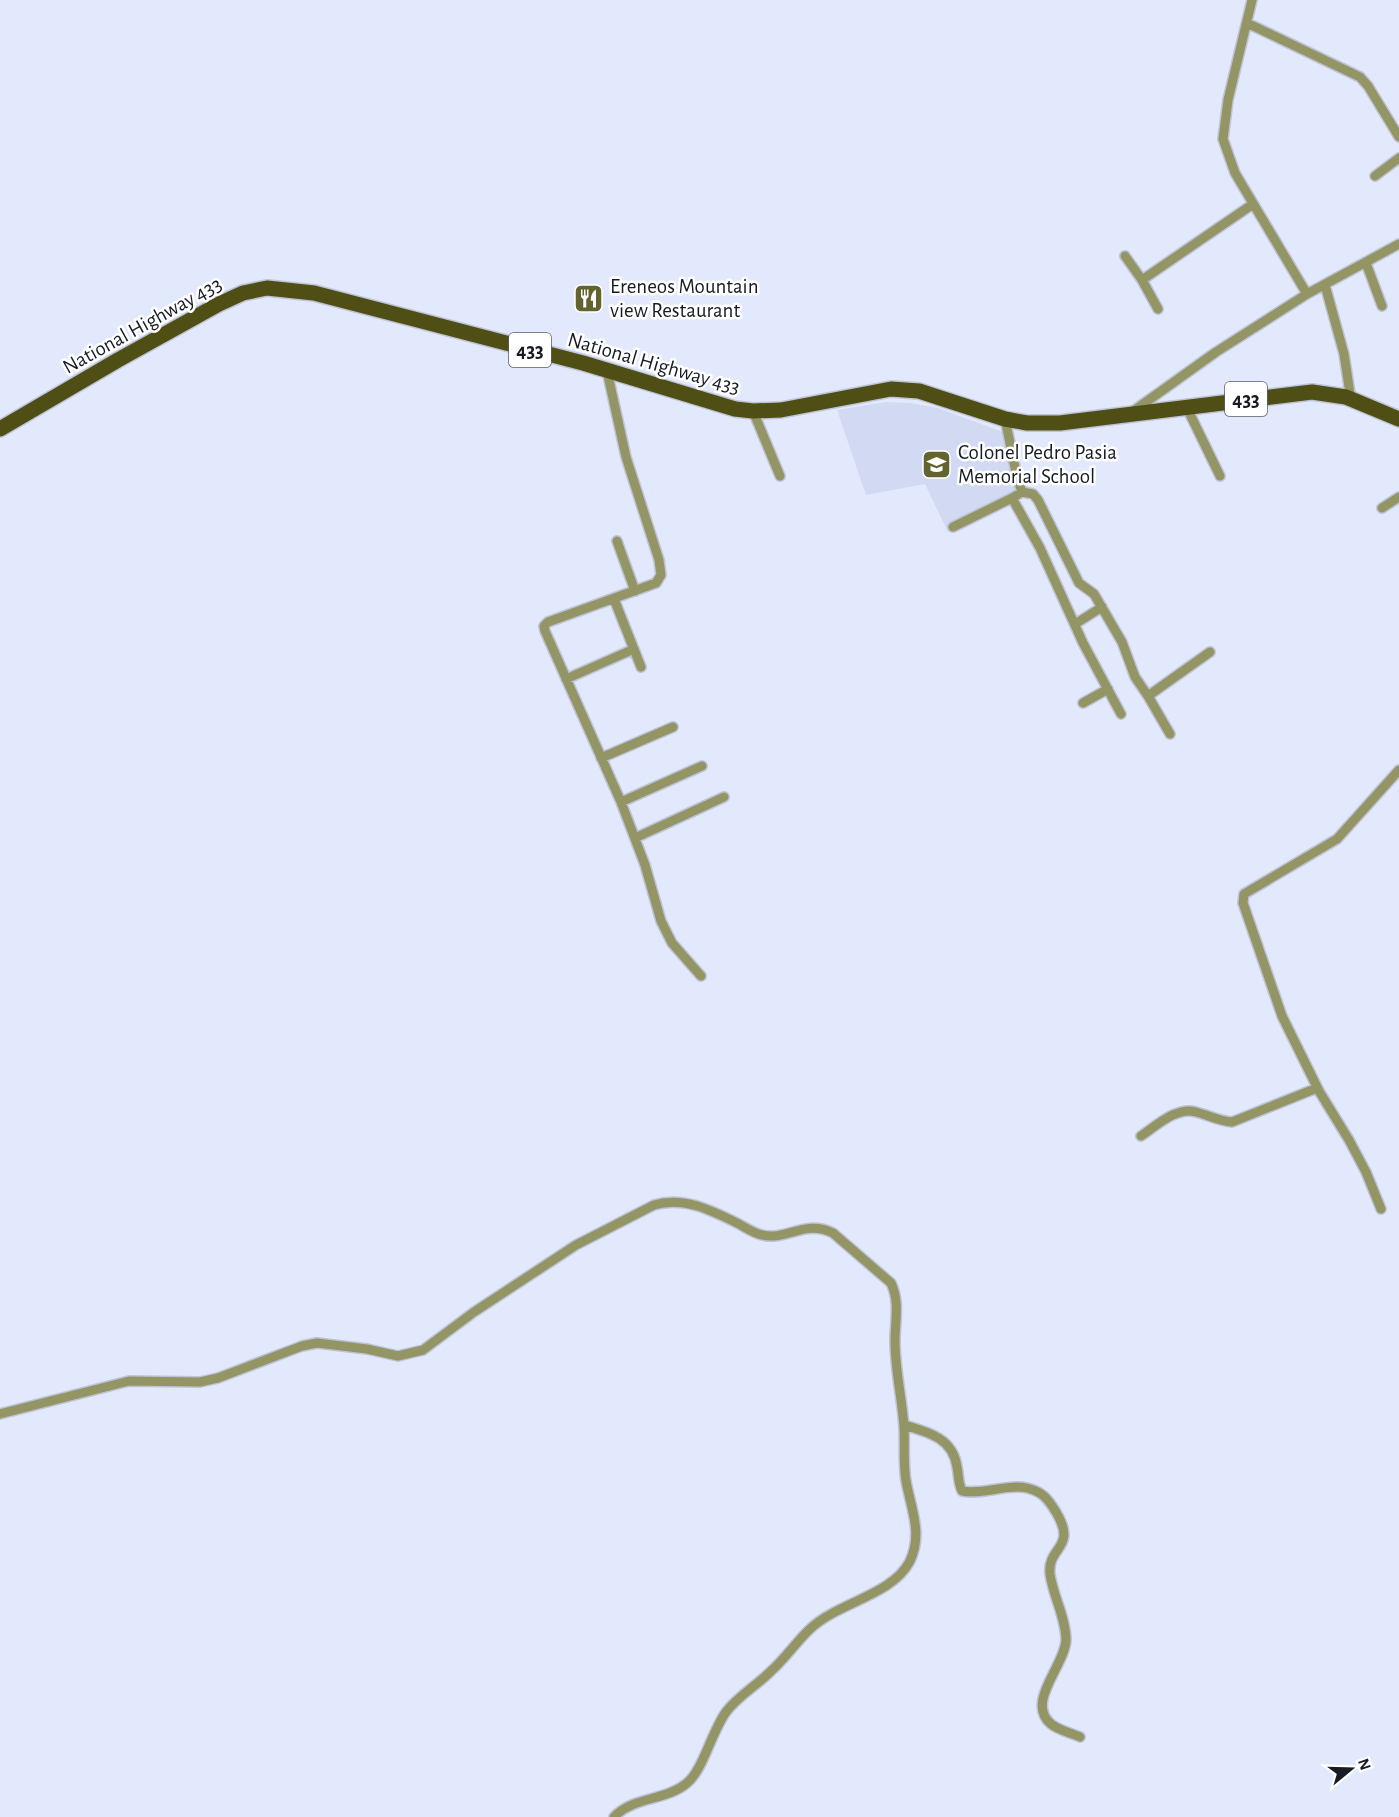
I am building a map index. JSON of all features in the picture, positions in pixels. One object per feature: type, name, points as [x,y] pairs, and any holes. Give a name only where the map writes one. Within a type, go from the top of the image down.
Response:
[{"type":"main road","name":"National Highway 433","points":[[0,429],[219,304],[243,293],[267,288],[314,293],[607,370],[720,405],[753,411],[782,410],[891,389],[919,391],[1005,419],[1027,423],[1060,423],[1311,392],[1351,399],[1399,419]]},
{"type":"street","points":[[1252,0],[1228,100],[1223,139],[1235,173],[1306,294]]},
{"type":"street","points":[[1247,22],[1360,77],[1396,124],[1399,137]]},
{"type":"street","points":[[1376,176],[1399,158]]},
{"type":"street","points":[[1142,280],[1254,204]]},
{"type":"street","points":[[1126,416],[1216,352],[1306,294],[1399,244]]},
{"type":"street","points":[[1125,256],[1158,309]]},
{"type":"street","points":[[1366,263],[1382,306]]},
{"type":"street","points":[[1325,285],[1344,354],[1351,399]]},
{"type":"street","points":[[607,370],[626,457],[659,560],[661,575],[656,583],[557,619],[544,626],[544,631],[621,802],[635,838],[661,921],[672,943],[701,975]]},
{"type":"street","points":[[1186,406],[1220,476]]},
{"type":"street","points":[[753,411],[780,476]]},
{"type":"street","points":[[1005,419],[1022,492]]},
{"type":"street","points":[[953,527],[1022,492],[1033,494],[1079,584],[1094,594],[1122,642],[1135,677],[1170,734]]},
{"type":"street","points":[[1382,508],[1399,497]]},
{"type":"street","points":[[1012,498],[1040,548],[1075,624],[1121,714]]},
{"type":"street","points":[[617,541],[635,591]]},
{"type":"street","points":[[614,599],[641,667]]},
{"type":"street","points":[[1075,624],[1102,608]]},
{"type":"street","points":[[566,679],[634,649]]},
{"type":"street","points":[[1148,696],[1210,652]]},
{"type":"street","points":[[1083,703],[1108,690]]},
{"type":"street","points":[[601,758],[673,726]]},
{"type":"street","points":[[621,802],[702,766]]},
{"type":"street","points":[[1381,1209],[1349,1140],[1317,1088],[1282,1016],[1243,903],[1243,897],[1244,894],[1337,839],[1399,770]]},
{"type":"street","points":[[635,838],[724,797]]},
{"type":"street","points":[[1141,1136],[1180,1111],[1189,1110],[1223,1122],[1232,1122],[1317,1088]]},
{"type":"street","points":[[0,1414],[129,1381],[200,1382],[209,1380],[302,1346],[317,1343],[367,1349],[398,1356],[414,1353],[423,1350],[474,1312],[576,1245],[666,1201],[680,1201],[716,1213],[763,1236],[813,1227],[824,1228],[833,1233],[852,1247],[891,1283],[896,1293],[895,1342],[904,1425],[903,1456],[905,1480],[916,1525],[916,1543],[904,1571],[894,1581],[824,1616],[809,1629],[771,1672],[728,1709],[717,1725],[690,1780],[681,1788],[629,1804],[614,1817]]},
{"type":"street","points":[[904,1425],[932,1433],[945,1441],[952,1451],[957,1466],[958,1483],[962,1491],[973,1493],[1011,1487],[1026,1488],[1045,1498],[1061,1520],[1065,1533],[1061,1548],[1052,1558],[1050,1570],[1065,1628],[1066,1641],[1062,1659],[1043,1694],[1043,1707],[1045,1716],[1051,1725],[1080,1737]]},
{"type":"shaded area","name":"Colonel Pedro Pasia Memorial School","points":[[886,402],[938,408],[1011,435],[1023,483],[1022,492],[948,532],[925,484],[866,495],[837,410]]},
{"type":"place","name":"Ereneos Mountain view Restaurant","points":[[589,298]]},
{"type":"place","name":"Colonel Pedro Pasia Memorial School","points":[[937,464]]}]
